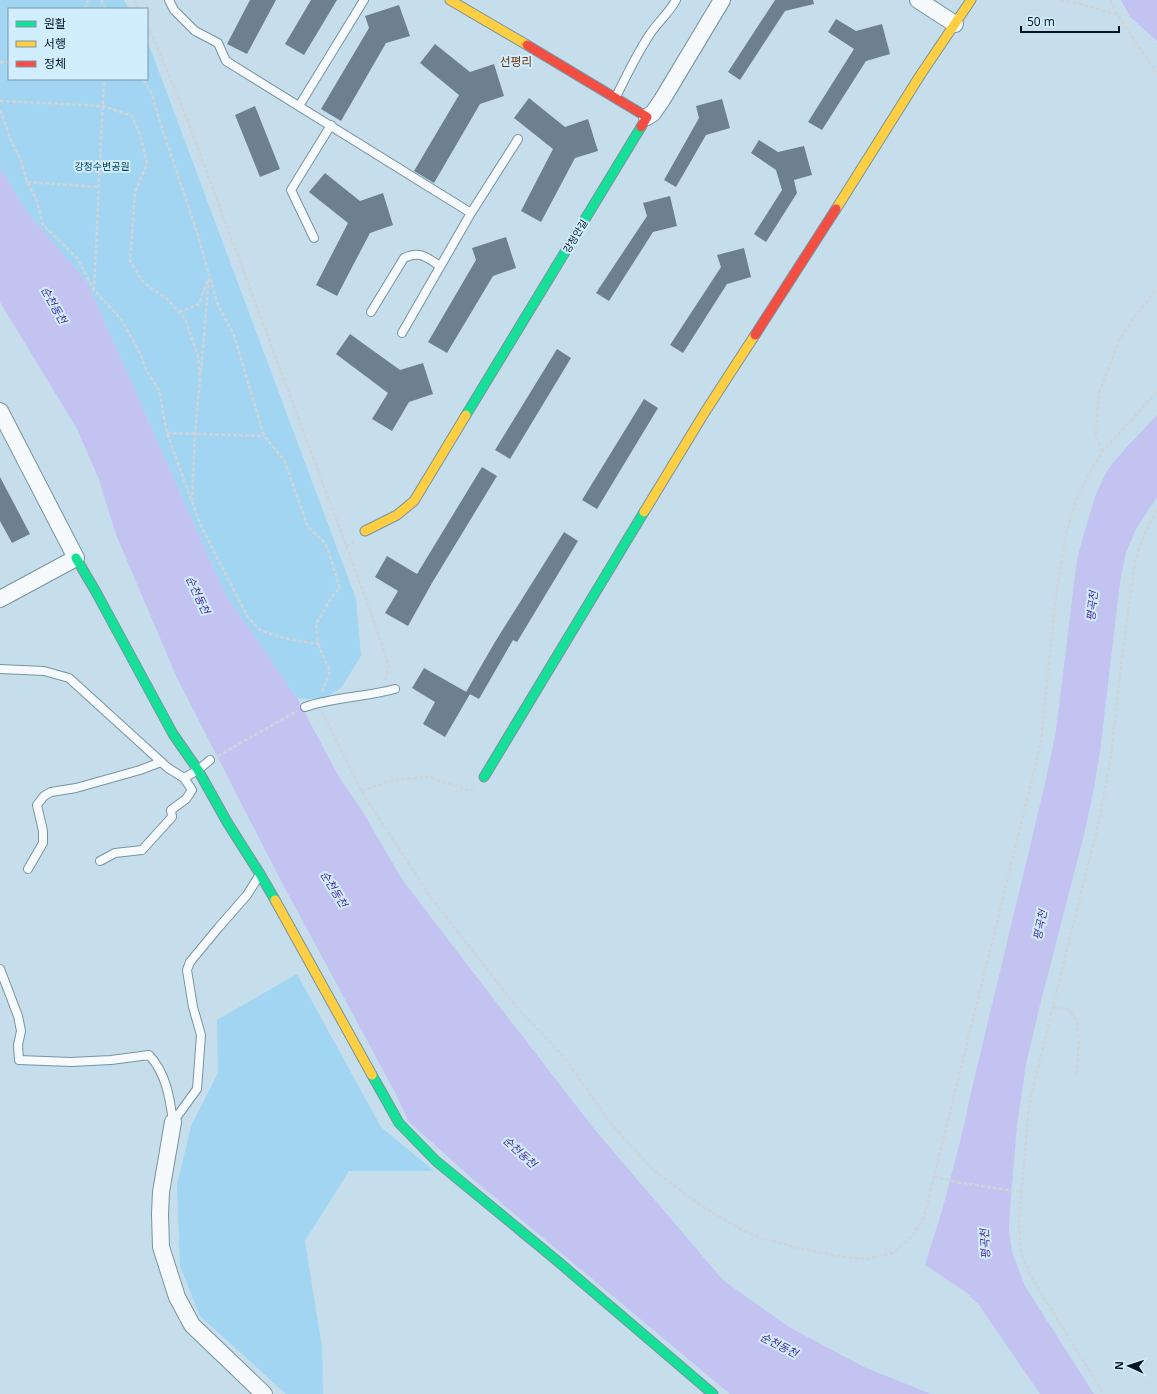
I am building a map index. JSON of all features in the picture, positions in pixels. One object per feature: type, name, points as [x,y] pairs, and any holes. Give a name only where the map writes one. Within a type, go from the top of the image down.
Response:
[{"type":"street","points":[[450,0],[647,117],[653,114],[662,100],[722,0]]},
{"type":"street","points":[[918,0],[955,24]]},
{"type":"street","points":[[484,777],[705,412],[768,316],[921,74],[971,0]]},
{"type":"street","name":"강청안길","points":[[365,530],[389,520],[402,512],[414,501],[647,117]]},
{"type":"street","points":[[2,421],[174,734],[198,770],[227,822],[260,874],[399,1123],[439,1164],[561,1264],[713,1394]]},
{"type":"street","points":[[0,599],[76,558]]},
{"type":"street","points":[[173,1122],[161,1192],[160,1214],[161,1247],[177,1297],[192,1325],[264,1394]]},
{"type":"lane","points":[[170,0],[174,10],[195,32],[218,44],[226,62],[471,213]]},
{"type":"lane","points":[[299,106],[364,0]]},
{"type":"lane","points":[[615,98],[651,33],[671,10],[676,0]]},
{"type":"lane","points":[[314,238],[291,190],[330,126]]},
{"type":"lane","points":[[402,333],[471,213],[518,139]]},
{"type":"lane","points":[[371,312],[404,258],[412,254],[424,256],[440,266]]},
{"type":"lane","points":[[0,669],[44,671],[68,678],[161,762],[184,778],[192,790],[186,799],[171,810],[172,817],[142,850],[115,853],[100,861]]},
{"type":"lane","points":[[305,707],[318,702],[395,690]]},
{"type":"lane","points":[[184,778],[198,770],[210,760]]},
{"type":"lane","points":[[28,868],[43,843],[43,830],[37,806],[44,796],[51,792],[76,788],[140,770],[161,762]]},
{"type":"lane","points":[[173,1122],[197,1089],[201,1035],[192,999],[188,970],[190,962],[248,895],[260,874]]},
{"type":"lane","points":[[0,969],[18,1016],[20,1031],[18,1045],[19,1060],[71,1062],[111,1060],[149,1055],[155,1061],[164,1079],[169,1096],[173,1122]]},
{"type":"path","points":[[1061,0],[1118,15]]},
{"type":"path","points":[[1110,0],[1118,15],[1157,74]]},
{"type":"path","points":[[148,27],[187,119],[374,623],[389,666],[383,693]]},
{"type":"path","points":[[94,290],[104,80]]},
{"type":"path","points":[[145,80],[152,94],[196,229],[218,306],[234,335],[264,436],[284,460],[308,527],[326,544],[340,588],[332,595],[316,624],[318,644],[330,671],[318,702],[361,791],[432,899],[519,1010],[564,1057],[612,1125],[652,1169],[706,1209],[744,1231],[761,1238],[802,1249],[844,1257],[868,1259],[895,1252],[914,1234],[924,1218],[1006,886],[1040,741],[1055,605],[1065,538],[1075,504],[1089,474],[1102,452],[1157,392]]},
{"type":"path","points":[[0,101],[103,106],[132,116],[140,134],[147,164],[135,192],[130,261],[143,282],[167,298],[185,319],[198,356],[200,378]]},
{"type":"path","points":[[0,110],[12,143],[20,157],[27,182],[37,202],[43,225],[77,258],[94,290],[121,319],[140,352],[146,370],[159,390],[167,433],[202,529],[247,616],[261,631],[288,639],[318,644]]},
{"type":"path","points":[[27,182],[99,187]]},
{"type":"path","points":[[179,312],[199,304],[209,275]]},
{"type":"path","points":[[192,502],[195,434],[209,275]]},
{"type":"path","points":[[1102,452],[1096,434],[1099,393],[1120,340],[1133,319],[1157,289]]},
{"type":"path","points":[[167,433],[264,436]]},
{"type":"path","points":[[1104,1394],[1033,1280],[1021,1253],[1019,1220],[1029,1106],[1099,821],[1110,763],[1135,562],[1138,549],[1146,529],[1157,509]]},
{"type":"path","points":[[210,760],[305,707]]},
{"type":"path","points":[[361,791],[394,780],[428,777],[471,791],[484,777]]},
{"type":"path","points":[[1053,1006],[1072,1012],[1078,1022],[1077,1074]]},
{"type":"path","points":[[934,1176],[956,1182],[1021,1192]]},
{"type":"green space","name":"강청수변공원","points":[[0,0],[124,0],[128,8],[8,8],[8,80],[148,80],[148,45],[356,599],[361,656],[341,688],[321,700],[297,698],[225,594],[87,282],[27,212],[0,168]]},
{"type":"green space","points":[[297,974],[381,1127],[434,1171],[349,1171],[305,1241],[322,1347],[323,1394],[286,1394],[200,1316],[180,1266],[177,1185],[191,1126],[218,1073],[217,1020]]},
{"type":"water","points":[[1121,0],[1157,0],[1157,41],[1130,17]]},
{"type":"water","name":"순천동천","points":[[0,168],[27,212],[87,282],[225,594],[297,698],[339,777],[361,809],[402,879],[595,1130],[723,1280],[789,1327],[864,1367],[931,1394],[730,1394],[475,1181],[408,1121],[398,1098],[280,879],[177,678],[117,537],[98,477],[77,429],[0,302]]},
{"type":"water","name":"평곡천","points":[[1157,415],[1157,497],[1136,529],[1126,553],[1120,582],[1100,752],[1093,793],[1084,835],[1026,1064],[1017,1126],[1009,1231],[1012,1252],[1025,1286],[1094,1394],[1040,1394],[979,1305],[967,1293],[925,1265],[943,1207],[961,1138],[1044,788],[1056,731],[1077,559],[1096,494],[1108,469]]},
{"type":"building","points":[[250,0],[276,0],[247,54],[227,44]]},
{"type":"building","points":[[311,0],[337,0],[304,55],[285,44]]},
{"type":"building","points":[[775,0],[813,0],[814,4],[785,11],[740,80],[728,72]]},
{"type":"building","points":[[399,5],[410,36],[386,43],[341,121],[321,109],[369,28],[365,16]]},
{"type":"building","points":[[836,19],[856,31],[882,24],[890,54],[866,61],[822,130],[808,122],[854,49],[828,32]]},
{"type":"building","points":[[435,44],[470,72],[494,64],[504,96],[480,104],[434,183],[414,171],[459,95],[420,63]]},
{"type":"building","points":[[529,98],[565,127],[588,119],[598,151],[575,158],[541,222],[521,211],[553,149],[514,118]]},
{"type":"building","points":[[722,99],[730,128],[706,135],[676,187],[664,180],[699,118],[696,106]]},
{"type":"building","points":[[255,106],[280,169],[260,177],[235,115]]},
{"type":"building","points":[[759,140],[778,152],[804,146],[812,175],[794,180],[797,193],[766,242],[754,234],[782,190],[776,170],[751,153]]},
{"type":"building","points":[[325,173],[360,201],[383,193],[393,225],[370,233],[337,296],[316,285],[348,223],[309,192]]},
{"type":"building","points":[[670,196],[677,226],[653,232],[609,301],[596,293],[647,216],[643,203]]},
{"type":"building","points":[[506,237],[516,268],[493,276],[447,353],[428,342],[476,260],[472,248]]},
{"type":"building","points":[[744,248],[751,277],[727,284],[683,353],[670,345],[721,267],[717,255]]},
{"type":"building","points":[[350,334],[400,370],[423,363],[433,394],[409,402],[392,431],[372,419],[388,393],[336,354]]},
{"type":"building","points":[[557,349],[571,358],[510,459],[495,450]]},
{"type":"building","points":[[644,399],[658,408],[597,509],[582,500]]},
{"type":"building","points":[[482,467],[497,476],[432,583],[408,626],[385,613],[398,591],[375,577],[387,556],[417,574]]},
{"type":"building","points":[[0,477],[30,534],[12,543],[0,521]]},
{"type":"building","points":[[564,532],[578,541],[517,642],[513,640],[479,699],[466,692],[495,642]]},
{"type":"building","points":[[424,668],[470,694],[445,737],[423,724],[435,702],[412,688]]},
{"type":"traffic: fast","points":[[466,415],[641,127]]},
{"type":"traffic: fast","points":[[484,777],[644,512]]},
{"type":"traffic: fast","points":[[76,558],[173,734],[198,770],[227,822],[275,900]]},
{"type":"traffic: fast","points":[[372,1075],[399,1123],[436,1161],[555,1259],[713,1394]]},
{"type":"traffic: slow","points":[[450,0],[527,45]]},
{"type":"traffic: slow","points":[[836,209],[921,74],[971,0]]},
{"type":"traffic: slow","points":[[644,512],[705,412],[755,335]]},
{"type":"traffic: slow","points":[[365,531],[397,515],[414,501],[466,415]]},
{"type":"traffic: slow","points":[[275,900],[372,1075]]},
{"type":"traffic: jam","points":[[527,45],[647,117],[641,127]]},
{"type":"traffic: jam","points":[[755,335],[836,209]]},
{"type":"district","name":"선평리","points":[[516,62]]}]
